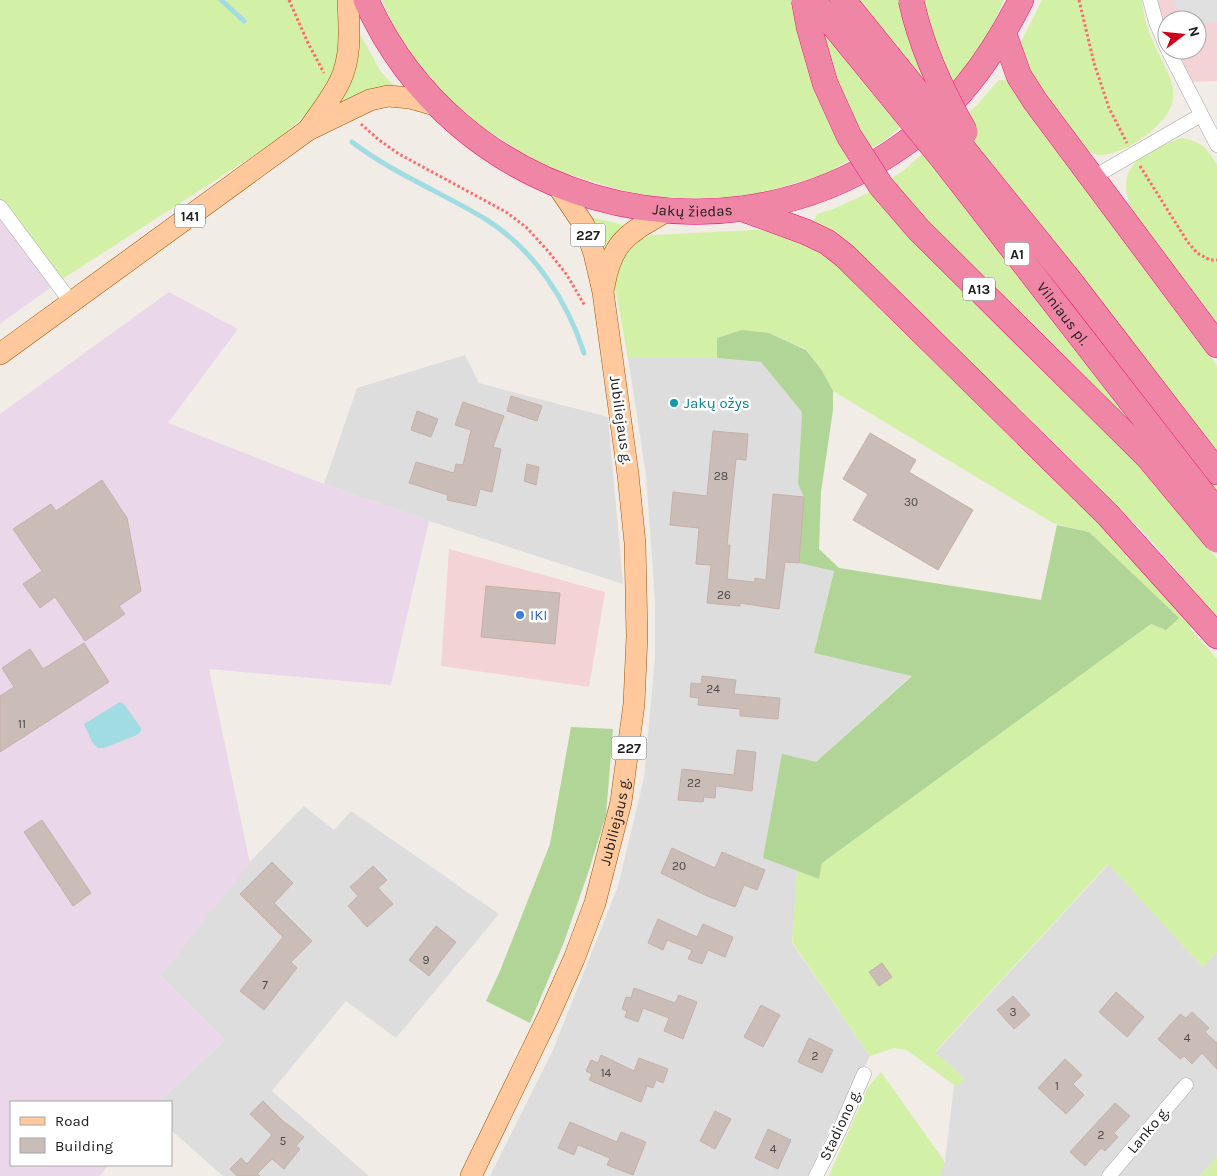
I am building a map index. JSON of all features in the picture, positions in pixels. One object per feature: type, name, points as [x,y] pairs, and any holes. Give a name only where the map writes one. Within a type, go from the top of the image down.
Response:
[{"type":"highway","name":"Jakų žiedas","points":[[366,0],[396,54],[415,80],[438,106],[465,130],[495,152],[526,171],[589,197],[625,206],[667,211],[711,212],[743,209],[783,201],[814,192],[858,172],[891,153],[919,133],[950,104],[975,76],[1004,34],[1021,0]]},
{"type":"highway","name":"A13","points":[[804,0],[809,27],[825,83],[849,136],[881,186],[919,230],[1148,457],[1217,540]]},
{"type":"highway","name":"Vilniaus pl.","points":[[813,0],[943,159],[1217,512]]},
{"type":"highway","name":"Vilniaus pl.","points":[[843,0],[1070,281],[1217,472]]},
{"type":"highway","points":[[911,0],[923,43],[951,108],[966,134],[1070,281]]},
{"type":"highway","points":[[1004,34],[1019,76],[1035,101],[1217,345]]},
{"type":"highway","points":[[743,209],[806,232],[826,242],[845,256],[1108,515],[1217,636]]},
{"type":"main road","name":"141","points":[[308,130],[335,90],[346,64],[349,47],[348,0]]},
{"type":"main road","name":"141","points":[[0,354],[308,130],[370,100],[388,96],[410,98],[438,106]]},
{"type":"main road","name":"227","points":[[557,185],[584,225],[594,253],[603,292]]},
{"type":"main road","name":"227","points":[[603,292],[612,256],[623,239],[667,211]]},
{"type":"main road","name":"Jubiliejaus g.","points":[[471,1176],[549,1015],[574,959],[595,903],[621,802],[629,750],[638,636],[635,543],[628,474],[603,292]]},
{"type":"street","points":[[1150,0],[1157,24]]},
{"type":"street","points":[[1173,60],[1217,145]]},
{"type":"street","points":[[1092,178],[1201,115]]},
{"type":"street","points":[[0,207],[71,302]]},
{"type":"street","name":"Stadiono g.","points":[[816,1176],[840,1129],[864,1074]]},
{"type":"street","name":"Lanko g.","points":[[1109,1176],[1186,1085]]},
{"type":"path","points":[[289,0],[308,43],[335,90]]},
{"type":"path","points":[[350,111],[378,140],[506,212],[526,227],[548,250],[567,275],[586,308]]},
{"type":"shaded area","points":[[1150,0],[1217,0],[1217,81],[1183,82],[1173,60],[1207,60],[1207,10],[1157,10],[1157,20]]},
{"type":"shaded area","points":[[1174,0],[1217,0],[1217,21],[1207,24],[1207,10],[1178,10]]},
{"type":"shaded area","points":[[0,198],[61,280],[0,324]]},
{"type":"shaded area","points":[[169,292],[238,329],[168,423],[324,484],[429,521],[391,685],[209,669],[250,863],[160,975],[225,1040],[159,1101],[10,1101],[10,1166],[107,1166],[100,1176],[0,1176],[0,414]]},
{"type":"shaded area","points":[[465,355],[479,383],[608,417],[623,584],[429,521],[324,484],[357,388]]},
{"type":"shaded area","points":[[628,358],[717,358],[761,362],[802,412],[798,484],[804,497],[799,563],[834,570],[814,653],[912,675],[816,762],[763,858],[797,871],[792,943],[870,1056],[830,1129],[808,1176],[490,1176],[553,1050],[618,886],[644,778],[655,658],[655,600],[646,475]]},
{"type":"shaded area","points":[[449,549],[605,592],[589,687],[441,666]]},
{"type":"shaded area","points":[[304,806],[334,830],[351,811],[499,914],[396,1038],[346,1001],[272,1091],[369,1176],[223,1176],[172,1131],[172,1101],[159,1101],[225,1040],[160,975],[249,863]]},
{"type":"shaded area","points":[[1109,864],[1203,967],[1217,952],[1217,1157],[1200,1176],[940,1176],[945,1161],[954,1085],[959,1085],[935,1053]]},
{"type":"green space","points":[[0,0],[342,0],[338,72],[320,102],[276,141],[61,280],[0,198]]},
{"type":"green space","points":[[382,0],[1004,0],[990,31],[964,73],[884,141],[825,174],[762,193],[717,199],[635,194],[547,168],[466,117],[418,70],[394,28]]},
{"type":"green space","points":[[1042,0],[1142,0],[1146,23],[1157,50],[1157,60],[1162,60],[1172,86],[1173,99],[1169,112],[1157,126],[1138,141],[1119,151],[1099,155],[1088,151],[1019,59],[1022,40]]},
{"type":"green space","points":[[359,32],[381,72],[395,87],[357,94],[334,109]]},
{"type":"green space","points":[[999,80],[1009,82],[1217,366],[1217,535],[1205,544],[1217,559],[1217,617],[1146,535],[838,234],[819,227],[813,222],[817,214],[864,195],[903,171],[976,106]]},
{"type":"green space","points":[[1182,138],[1203,146],[1217,165],[1217,328],[1135,217],[1127,194],[1127,176],[1137,161],[1154,149]]},
{"type":"green space","points":[[590,217],[624,225],[608,243],[604,255]]},
{"type":"green space","points":[[756,230],[784,232],[830,255],[1142,562],[1193,621],[1190,628],[1217,659],[1217,952],[1203,967],[1108,864],[935,1052],[965,1079],[958,1085],[954,1085],[907,1050],[894,1048],[870,1056],[792,942],[797,871],[819,879],[822,863],[1151,624],[1166,630],[1089,532],[1053,523],[833,391],[821,369],[806,349],[769,333],[718,338],[717,358],[628,358],[614,282],[617,263],[638,240],[653,235]]},
{"type":"green space","points":[[742,330],[769,333],[806,350],[821,369],[833,391],[833,410],[821,492],[819,549],[839,568],[1041,600],[1057,525],[1089,532],[1179,618],[1166,630],[1151,624],[822,863],[819,879],[763,858],[782,754],[816,762],[912,676],[814,653],[834,571],[799,563],[804,497],[798,484],[802,412],[761,362],[717,358],[717,338]]},
{"type":"green space","points":[[571,727],[613,729],[606,815],[564,942],[530,1023],[486,1001],[500,971],[550,844]]},
{"type":"green space","points":[[881,1072],[945,1162],[940,1176],[829,1176],[868,1087]]},
{"type":"green space","points":[[1217,1157],[1217,1176],[1200,1176]]},
{"type":"water","points":[[120,702],[124,704],[141,728],[141,731],[137,735],[104,748],[98,748],[92,742],[84,724]]},
{"type":"building","points":[[511,396],[542,406],[537,421],[507,411]]},
{"type":"building","points":[[463,402],[504,416],[493,447],[501,449],[492,492],[480,489],[476,506],[447,500],[448,495],[409,483],[416,462],[454,473],[456,464],[463,465],[471,430],[455,425]]},
{"type":"building","points":[[417,411],[438,419],[431,437],[411,430]]},
{"type":"building","points":[[713,431],[748,434],[746,460],[736,459],[727,545],[730,545],[727,579],[754,582],[755,578],[766,580],[773,494],[804,497],[799,563],[785,562],[779,609],[740,603],[740,606],[707,603],[711,565],[696,564],[699,528],[670,525],[673,492],[707,496]]},
{"type":"building","points":[[870,433],[916,460],[909,472],[973,510],[938,570],[853,520],[868,494],[843,479]]},
{"type":"building","points":[[527,464],[539,467],[536,485],[524,481]]},
{"type":"building","points":[[102,480],[127,518],[141,591],[119,606],[125,614],[85,641],[55,597],[40,608],[23,584],[42,571],[13,529],[51,504],[56,511]]},
{"type":"building","name":"IKI","points":[[486,586],[560,593],[555,644],[481,637]]},
{"type":"building","points":[[84,643],[109,682],[0,752],[0,696],[14,687],[2,668],[30,649],[43,669]]},
{"type":"building","points":[[702,676],[736,680],[734,694],[780,698],[778,719],[740,716],[740,709],[698,705],[699,698],[690,697],[691,683],[701,684]]},
{"type":"building","points":[[737,750],[756,752],[752,791],[716,786],[715,798],[704,797],[703,802],[678,800],[682,769],[734,775]]},
{"type":"building","points":[[42,820],[91,893],[73,906],[24,832]]},
{"type":"building","points":[[672,848],[715,868],[722,852],[765,870],[757,890],[744,885],[735,907],[705,895],[661,873]]},
{"type":"building","points":[[272,862],[293,883],[274,903],[312,941],[291,962],[297,968],[264,1010],[240,991],[283,937],[240,894]]},
{"type":"building","points":[[373,866],[387,880],[378,888],[393,904],[367,927],[348,906],[358,896],[350,887]]},
{"type":"building","points":[[658,919],[697,937],[703,924],[733,937],[725,957],[708,950],[702,964],[688,959],[692,950],[667,940],[663,950],[648,943]]},
{"type":"building","points":[[436,926],[456,942],[429,976],[409,960]]},
{"type":"building","points":[[882,963],[892,977],[879,986],[869,972]]},
{"type":"building","points":[[634,988],[675,1003],[679,995],[697,1002],[683,1039],[664,1031],[669,1018],[643,1008],[638,1022],[625,1017],[627,1011],[622,1009],[626,997],[631,998]]},
{"type":"building","points":[[1116,992],[1144,1017],[1127,1037],[1099,1012]]},
{"type":"building","points":[[1013,996],[1030,1015],[1014,1029],[997,1010]]},
{"type":"building","points":[[761,1005],[780,1015],[763,1047],[744,1037]]},
{"type":"building","points":[[1192,1012],[1209,1028],[1205,1032],[1217,1043],[1217,1069],[1202,1053],[1192,1064],[1184,1056],[1180,1059],[1158,1039],[1180,1014],[1186,1018]]},
{"type":"building","points":[[809,1038],[833,1050],[822,1073],[798,1062]]},
{"type":"building","points":[[601,1055],[634,1071],[639,1058],[668,1069],[663,1083],[656,1080],[653,1088],[647,1086],[641,1102],[589,1080],[592,1074],[586,1071],[591,1060],[598,1063]]},
{"type":"building","points":[[1065,1059],[1082,1075],[1073,1084],[1084,1095],[1066,1114],[1038,1088]]},
{"type":"building","points":[[263,1101],[283,1121],[304,1137],[296,1146],[300,1149],[284,1169],[272,1159],[257,1174],[260,1176],[237,1176],[230,1169],[241,1158],[247,1164],[272,1135],[250,1114]]},
{"type":"building","points":[[1115,1103],[1130,1116],[1114,1133],[1118,1137],[1105,1151],[1101,1148],[1085,1166],[1070,1152]]},
{"type":"building","points":[[715,1111],[731,1119],[715,1149],[700,1141]]},
{"type":"building","points":[[570,1122],[617,1142],[621,1132],[646,1142],[633,1175],[607,1165],[610,1158],[578,1145],[574,1155],[558,1148]]},
{"type":"building","points":[[768,1129],[791,1140],[778,1169],[755,1158]]},
{"type":"waterway","points":[[221,0],[244,21]]},
{"type":"waterway","points":[[352,142],[402,174],[487,220],[520,246],[547,278],[558,296],[577,333],[584,353]]},
{"type":"place","name":"Jakų ožys","points":[[674,403]]},
{"type":"place","name":"IKI","points":[[520,615]]}]
